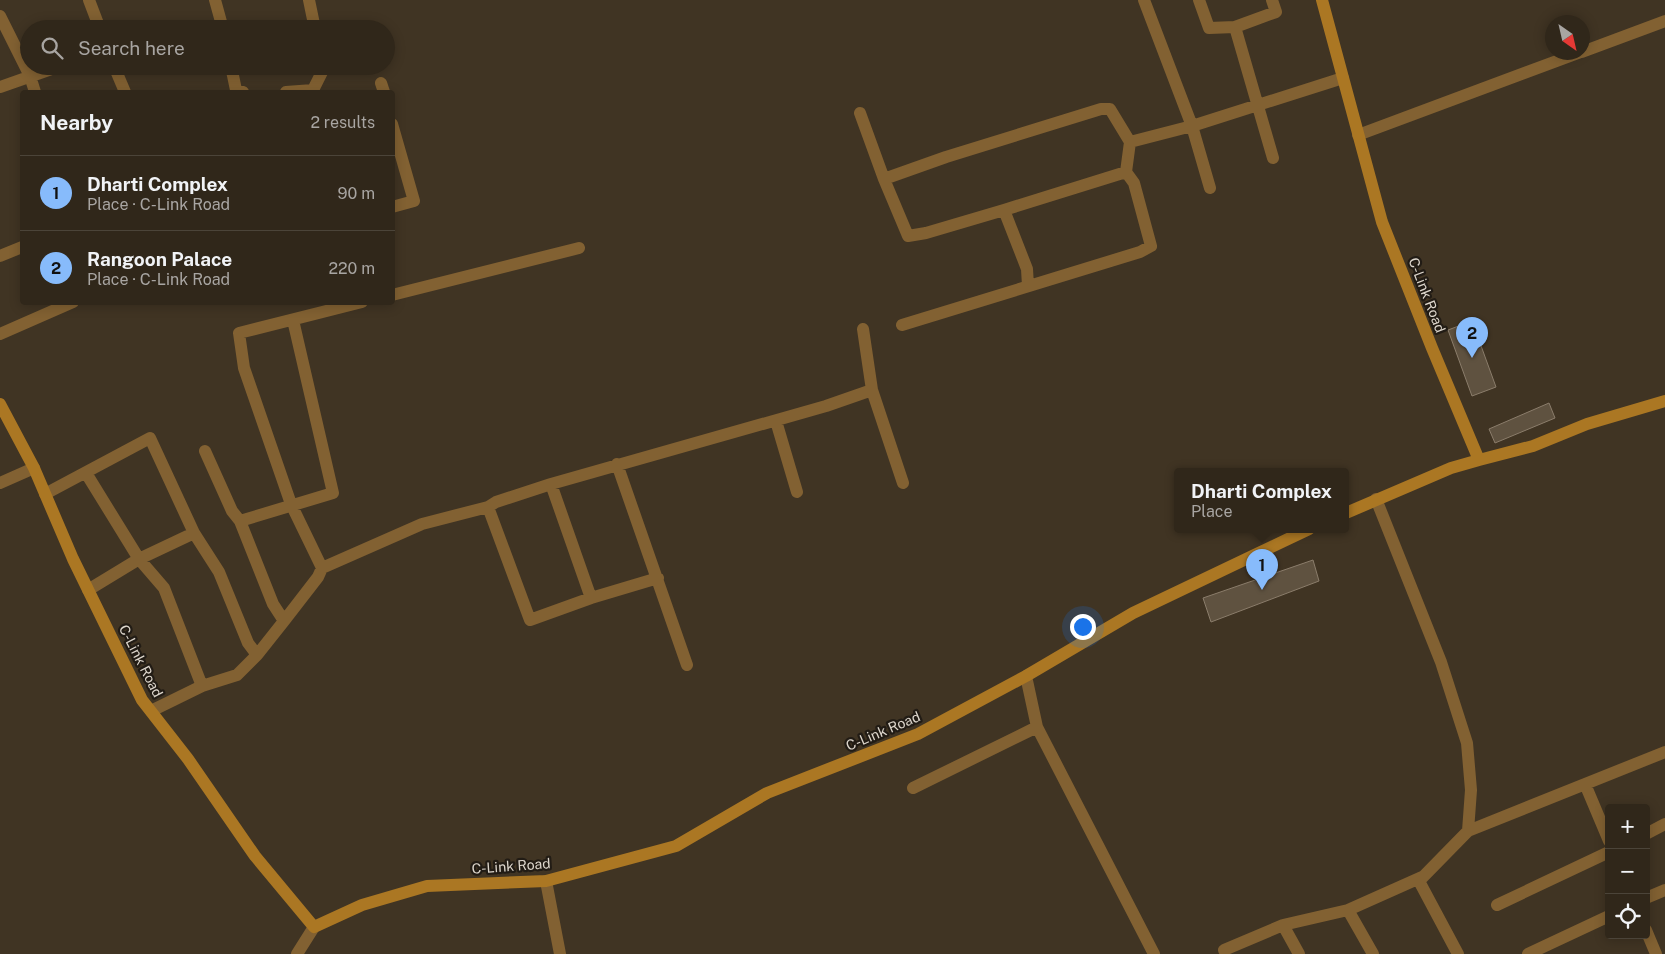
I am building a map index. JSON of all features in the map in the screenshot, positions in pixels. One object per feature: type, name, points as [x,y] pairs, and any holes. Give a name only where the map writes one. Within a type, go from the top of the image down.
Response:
[{"type":"street","points":[[89,0],[97,20]]},
{"type":"street","points":[[215,0],[221,20]]},
{"type":"street","points":[[309,0],[313,20]]},
{"type":"street","points":[[1144,0],[1192,126],[1210,188]]},
{"type":"street","points":[[1199,0],[1209,28],[1235,27],[1276,12],[1272,0]]},
{"type":"street","name":"C-Link Road","points":[[1322,0],[1382,222],[1479,460]]},
{"type":"street","points":[[0,16],[20,56]]},
{"type":"street","points":[[1590,49],[1665,21]]},
{"type":"street","points":[[1235,27],[1273,158]]},
{"type":"street","points":[[1358,135],[1560,60]]},
{"type":"street","points":[[0,87],[33,75]]},
{"type":"street","points":[[117,75],[123,90]]},
{"type":"street","points":[[233,75],[236,90]]},
{"type":"street","points":[[313,90],[320,75]]},
{"type":"street","points":[[30,76],[34,90]]},
{"type":"street","points":[[1130,142],[1192,126],[1343,78]]},
{"type":"street","points":[[884,179],[946,157],[1101,109],[1110,108],[1130,142],[1126,172],[1134,183],[1151,246],[1140,252],[902,325]]},
{"type":"street","points":[[860,113],[884,179],[908,236],[926,233],[1126,172]]},
{"type":"street","points":[[395,135],[414,202],[395,206]]},
{"type":"street","points":[[1004,210],[1027,269],[1028,286]]},
{"type":"street","points":[[0,256],[20,248]]},
{"type":"street","points":[[395,294],[579,248]]},
{"type":"street","points":[[0,334],[66,305]]},
{"type":"street","points":[[322,568],[291,504],[244,368],[239,333],[350,305]]},
{"type":"street","points":[[240,521],[291,504],[333,493],[293,320]]},
{"type":"street","points":[[862,329],[872,390],[903,483]]},
{"type":"street","points":[[150,712],[202,686],[237,675],[257,655],[318,577],[322,568],[422,524],[488,507],[496,502],[551,484],[776,420],[872,390]]},
{"type":"street","points":[[1349,512],[1451,468],[1533,446],[1588,424],[1665,401]]},
{"type":"street","name":"C-Link Road","points":[[0,404],[34,468],[88,590],[142,700],[188,759],[255,856],[314,926],[362,905],[427,886],[546,881],[676,846],[767,794],[918,734],[1026,676],[1133,613],[1301,533]]},
{"type":"street","points":[[776,420],[797,492]]},
{"type":"street","points":[[45,494],[150,438],[194,533],[219,572],[248,643],[257,655]]},
{"type":"street","points":[[205,451],[232,511],[240,521],[272,604],[284,621]]},
{"type":"street","points":[[617,464],[687,665]]},
{"type":"street","points":[[0,484],[34,468]]},
{"type":"street","points":[[86,473],[139,559],[164,588],[202,686]]},
{"type":"street","points":[[551,484],[591,598]]},
{"type":"street","points":[[1376,500],[1441,662],[1468,743],[1471,790],[1468,831]]},
{"type":"street","points":[[488,507],[530,620],[591,598],[658,578]]},
{"type":"street","points":[[88,590],[139,559],[194,533]]},
{"type":"street","points":[[1026,676],[1037,726],[1154,954]]},
{"type":"street","points":[[913,788],[1037,726]]},
{"type":"street","points":[[1458,954],[1419,881],[1468,831],[1665,752]]},
{"type":"street","points":[[1585,784],[1605,832]]},
{"type":"street","points":[[1650,832],[1665,824]]},
{"type":"street","points":[[1497,905],[1605,854]]},
{"type":"street","points":[[1226,954],[1224,950],[1283,925],[1348,910],[1422,877]]},
{"type":"street","points":[[546,881],[560,954]]},
{"type":"street","points":[[1650,896],[1665,890]]},
{"type":"street","points":[[1348,910],[1372,954]]},
{"type":"street","points":[[1528,954],[1605,918]]},
{"type":"street","points":[[1283,925],[1299,954]]},
{"type":"street","points":[[297,954],[314,926]]},
{"type":"street","points":[[1650,939],[1657,954],[1665,951]]},
{"type":"building","points":[[1472,321],[1496,387],[1472,396],[1448,330]]},
{"type":"building","points":[[1549,403],[1555,418],[1495,443],[1489,429]]},
{"type":"building","points":[[1313,560],[1319,581],[1211,622],[1203,598]]},
{"type":"place","name":"Rangoon Palace","points":[[1472,358]]},
{"type":"place","name":"Dharti Complex","points":[[1262,590]]}]
